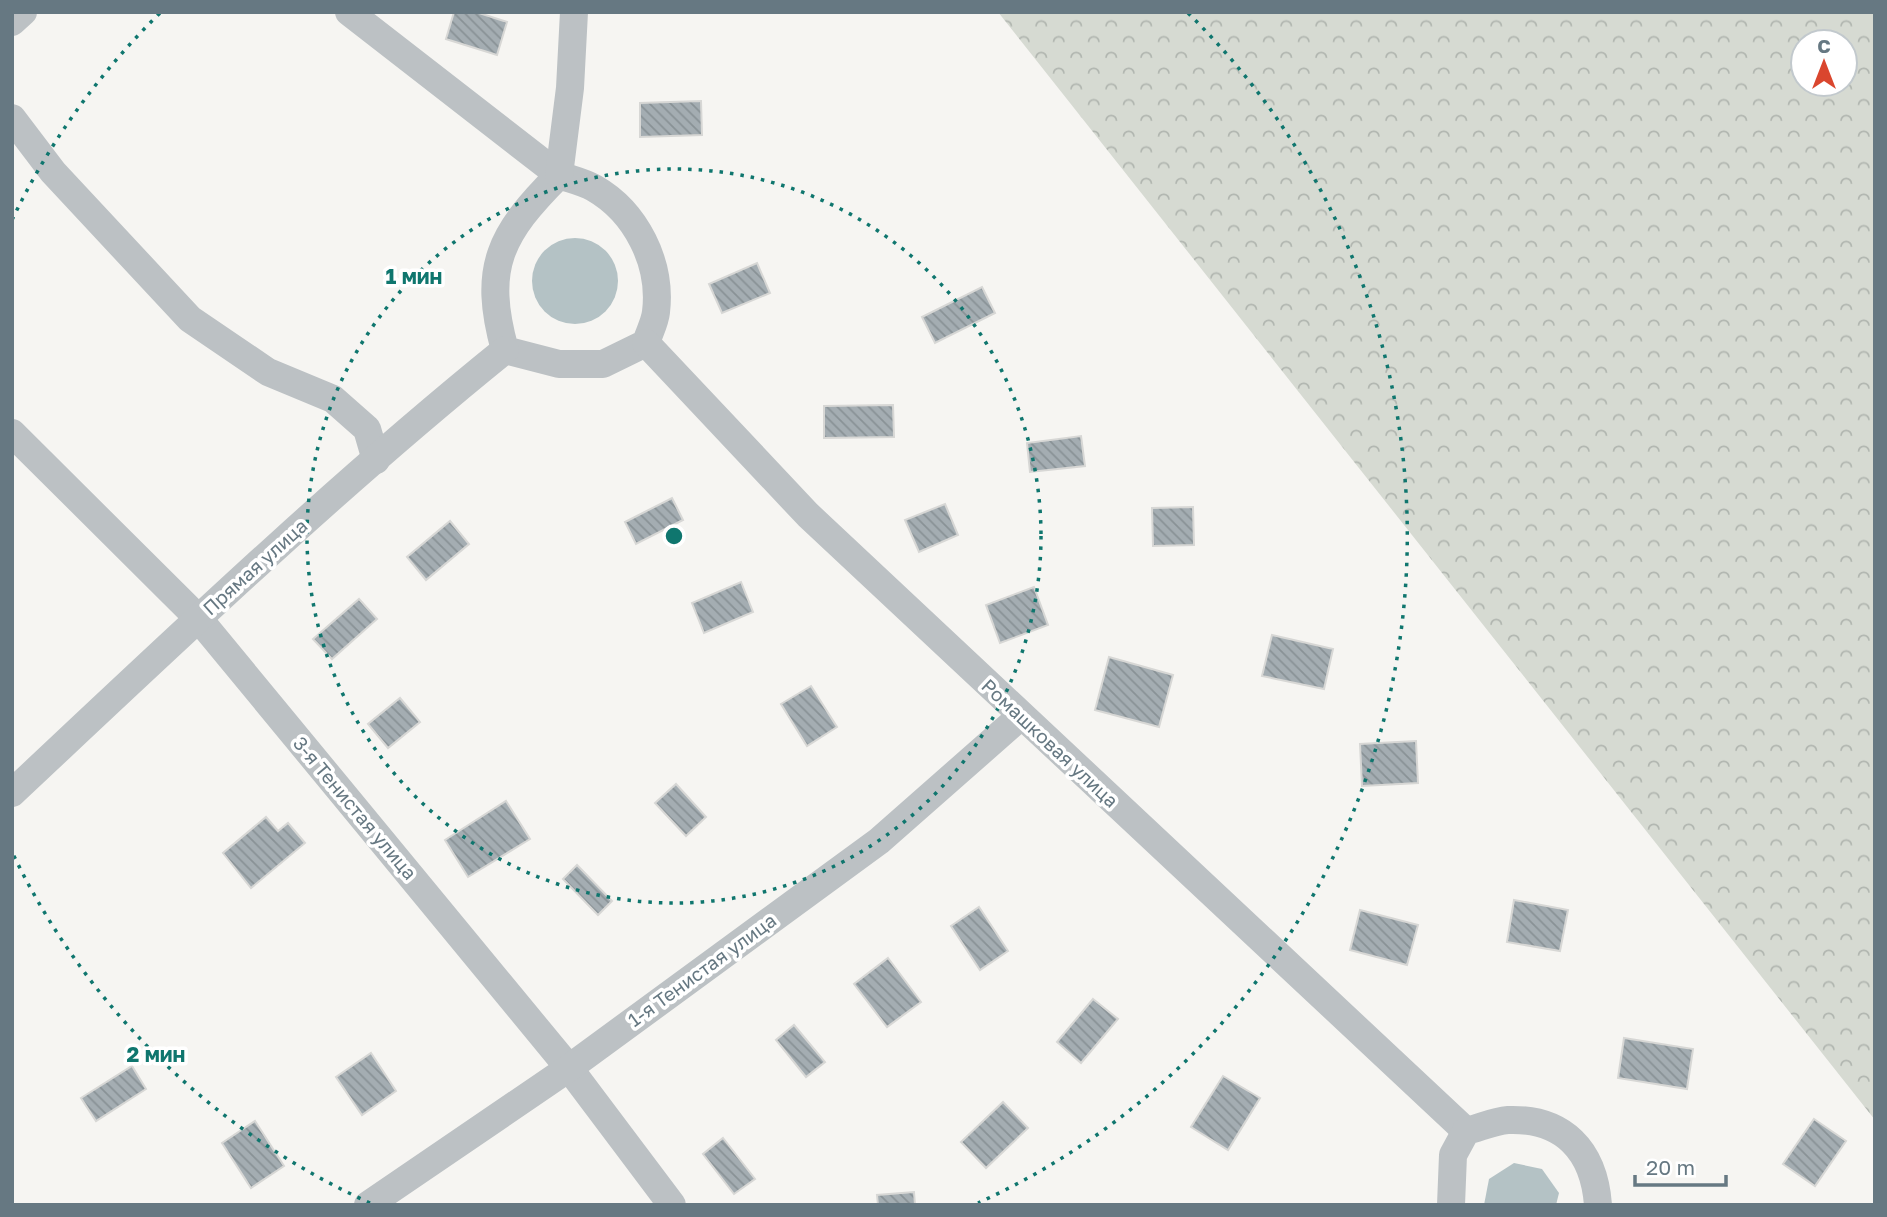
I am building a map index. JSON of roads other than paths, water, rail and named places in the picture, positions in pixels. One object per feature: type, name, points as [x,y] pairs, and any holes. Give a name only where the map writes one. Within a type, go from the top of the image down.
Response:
[{"type":"street","points":[[12,22],[23,12]]},
{"type":"street","points":[[349,12],[559,175],[594,188],[625,211],[644,241],[655,272],[656,312],[646,343],[603,364],[559,364],[505,350],[495,314],[495,272],[505,241],[528,206],[559,175],[570,89],[574,12]]},
{"type":"street","points":[[12,118],[53,172],[190,319],[268,372],[333,399],[367,429],[376,460]]},
{"type":"street","name":"Ромашковая улица","points":[[646,343],[808,515],[1466,1131]]},
{"type":"street","name":"Прямая улица","points":[[12,793],[198,618],[505,350]]},
{"type":"street","name":"3-я Тенистая улица","points":[[12,433],[198,618],[569,1068],[672,1205]]},
{"type":"street","name":"1-я Тенистая улица","points":[[368,1205],[569,1068],[879,841],[1021,716]]},
{"type":"street","points":[[1451,1205],[1453,1155],[1466,1131],[1507,1120],[1551,1126],[1574,1140],[1590,1166],[1598,1205]]}]
